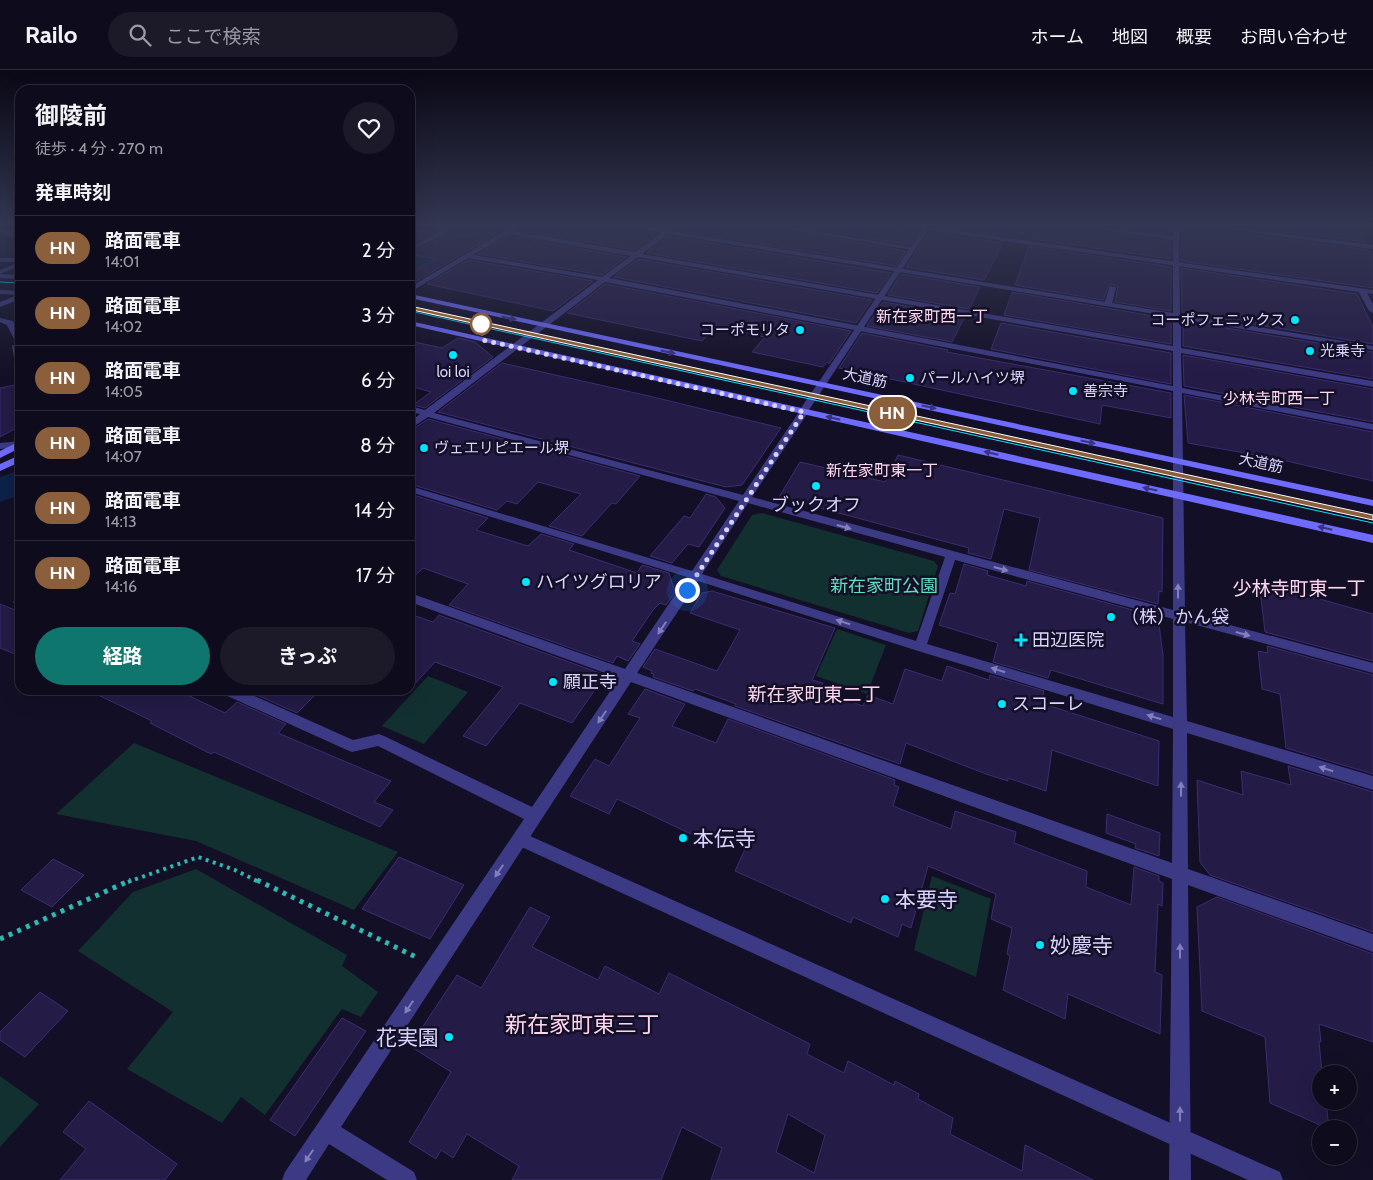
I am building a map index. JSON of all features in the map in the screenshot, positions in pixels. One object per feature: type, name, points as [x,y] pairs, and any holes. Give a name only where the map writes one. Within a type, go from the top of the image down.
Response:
[{"type":"main road","name":"大道筋","points":[[415,297],[1373,502]]},
{"type":"main road","points":[[415,324],[1373,539]]},
{"type":"main road","points":[[0,454],[15,446]]},
{"type":"main road","points":[[0,468],[15,460]]},
{"type":"street","points":[[415,287],[435,275]]},
{"type":"street","points":[[577,275],[1373,427]]},
{"type":"street","points":[[415,422],[608,275]]},
{"type":"street","points":[[751,275],[1373,384]]},
{"type":"street","points":[[293,1180],[895,275]]},
{"type":"street","points":[[929,275],[1373,348]]},
{"type":"street","points":[[1178,275],[1176,350],[1179,390],[1177,460],[1181,874],[1180,1180]]},
{"type":"street","points":[[1252,275],[1373,292]]},
{"type":"street","points":[[0,276],[15,277]]},
{"type":"street","points":[[1108,304],[1112,286]]},
{"type":"street","points":[[1362,291],[1373,312]]},
{"type":"street","points":[[0,292],[15,294]]},
{"type":"street","points":[[0,305],[15,297]]},
{"type":"street","points":[[0,320],[10,323],[15,333]]},
{"type":"street","points":[[415,410],[1373,668]]},
{"type":"street","points":[[0,446],[15,444]]},
{"type":"street","points":[[415,491],[696,576],[920,647],[1373,783]]},
{"type":"street","points":[[920,647],[951,556]]},
{"type":"street","points":[[415,602],[1373,943]]},
{"type":"street","points":[[239,695],[352,746],[378,740],[536,816]]},
{"type":"street","points":[[520,839],[1272,1180]]},
{"type":"street","points":[[326,1130],[406,1180]]},
{"type":"path","points":[[0,939],[139,877],[198,857],[235,870],[435,967]]},
{"type":"green space","name":"新在家町公園","points":[[762,513],[934,561],[938,566],[918,631],[909,633],[721,576],[717,570],[752,515]]},
{"type":"green space","points":[[837,629],[886,645],[867,694],[816,676]]},
{"type":"green space","points":[[428,676],[468,692],[424,744],[382,726],[411,695],[415,695],[415,690]]},
{"type":"green space","points":[[134,743],[398,852],[354,910],[196,841],[56,814]]},
{"type":"green space","points":[[196,869],[347,955],[342,966],[378,992],[361,1017],[342,1009],[265,1115],[241,1097],[222,1123],[127,1069],[173,1012],[78,951],[133,892]]},
{"type":"green space","points":[[932,876],[991,899],[976,977],[914,950]]},
{"type":"green space","points":[[0,1076],[39,1104],[0,1147]]},
{"type":"building","points":[[415,275],[427,275],[415,282]]},
{"type":"building","points":[[443,275],[556,275],[593,281],[553,311],[427,284]]},
{"type":"building","points":[[617,275],[728,275],[872,300],[856,323],[614,277]]},
{"type":"building","points":[[772,275],[890,275],[877,293]]},
{"type":"building","points":[[901,275],[980,287],[969,309],[888,295]]},
{"type":"building","points":[[953,275],[987,275],[984,280]]},
{"type":"building","points":[[1019,275],[1171,275],[1171,311],[1115,302],[1118,286],[1110,284],[1103,300],[1015,285]]},
{"type":"building","points":[[1181,275],[1227,275],[1357,294],[1373,327],[1373,344],[1182,312]]},
{"type":"building","points":[[1279,275],[1373,275],[1373,288]]},
{"type":"building","points":[[605,284],[851,331],[829,364],[827,362],[823,367],[752,352],[765,337],[716,326],[702,341],[567,313]]},
{"type":"building","points":[[1012,292],[1171,319],[1171,344],[1004,315]]},
{"type":"building","points":[[883,302],[965,316],[952,342],[867,326]]},
{"type":"building","points":[[1183,321],[1373,352],[1373,379],[1183,346]]},
{"type":"building","points":[[1001,323],[1171,353],[1171,384],[991,349]]},
{"type":"building","points":[[862,333],[948,350],[947,352],[1171,393],[1171,418],[1102,405],[1100,424],[839,368]]},
{"type":"building","points":[[458,338],[475,342],[493,357],[425,408],[415,406],[431,392],[415,387],[415,342],[442,348]]},
{"type":"building","points":[[1183,355],[1373,389],[1373,422],[1184,386]]},
{"type":"building","points":[[502,363],[781,428],[742,485],[726,487],[438,412]]},
{"type":"building","points":[[15,385],[15,429],[0,437],[0,388]]},
{"type":"building","points":[[1184,395],[1373,432],[1373,481],[1278,459],[1188,443]]},
{"type":"building","points":[[428,419],[640,476],[616,504],[612,503],[582,536],[549,526],[581,494],[538,482],[517,504],[507,501],[497,510],[415,485],[415,428]]},
{"type":"building","points":[[898,455],[1163,518],[1162,592],[1159,591],[1158,604],[1029,570],[1040,518],[1004,509],[991,559],[968,553],[969,548],[779,497],[800,462],[885,482]]},
{"type":"building","points":[[706,494],[716,497],[725,508],[699,547],[688,544],[672,563],[650,556],[684,516],[690,518]]},
{"type":"building","points":[[415,496],[488,518],[476,530],[528,546],[541,534],[574,544],[569,550],[637,573],[642,565],[669,573],[675,592],[666,605],[660,603],[653,610],[632,641],[640,644],[628,661],[617,656],[613,663],[449,605],[468,584],[423,568],[415,575]]},
{"type":"building","points":[[964,564],[988,571],[987,575],[1026,586],[1027,581],[1158,617],[1163,655],[1163,704],[1051,670],[1048,678],[993,662],[998,643],[939,625],[950,593],[955,594]]},
{"type":"building","points":[[1259,582],[1373,614],[1373,661],[1265,632]]},
{"type":"building","points":[[712,591],[835,628],[812,680],[823,683],[820,691],[863,706],[868,695],[893,704],[905,669],[942,681],[947,666],[989,680],[990,675],[1044,691],[1041,703],[1159,741],[1158,786],[1052,750],[1046,791],[1008,778],[1008,781],[986,774],[906,743],[900,764],[735,706],[736,704],[695,689],[693,691],[653,677],[652,671],[643,667],[655,649],[717,671],[740,630],[690,613],[702,593]]},
{"type":"building","points":[[0,604],[15,610],[15,654],[0,648]]},
{"type":"building","points":[[439,615],[605,675],[572,723],[520,703],[486,746],[463,736],[503,687],[435,662],[415,684],[415,616],[433,622]]},
{"type":"building","points":[[1267,646],[1373,675],[1373,774],[1286,748],[1280,694],[1262,689],[1258,651],[1268,653]]},
{"type":"building","points":[[645,689],[685,704],[672,726],[716,743],[728,719],[895,780],[894,785],[899,787],[893,806],[951,829],[955,811],[1016,832],[1014,843],[1087,871],[1086,887],[1131,905],[1134,867],[1159,876],[1159,881],[1163,883],[1162,906],[1158,904],[1155,972],[1162,975],[1160,1034],[1068,994],[1065,1019],[1003,990],[1010,956],[1007,954],[1012,928],[991,919],[996,894],[928,866],[911,928],[902,924],[898,937],[853,917],[851,923],[735,871],[746,847],[709,831],[706,841],[617,799],[609,814],[570,796],[595,759],[609,766],[640,718],[628,714]]},
{"type":"building","points":[[98,695],[187,695],[225,713],[237,702],[286,724],[278,733],[391,781],[374,802],[393,810],[380,827],[214,752],[211,754],[150,723],[152,721]]},
{"type":"building","points":[[257,695],[315,695],[297,713]]},
{"type":"building","points":[[1288,766],[1373,792],[1373,932],[1210,875],[1200,862],[1197,780],[1243,795],[1241,771],[1291,785]]},
{"type":"building","points":[[1107,814],[1160,833],[1159,856],[1135,848],[1136,844],[1106,833]]},
{"type":"building","points":[[399,857],[464,885],[430,939],[362,909]]},
{"type":"building","points":[[53,859],[84,875],[52,907],[21,890]]},
{"type":"building","points":[[1217,897],[1373,954],[1373,1042],[1319,1024],[1321,1065],[1312,1065],[1312,1110],[1327,1110],[1328,1120],[1312,1120],[1312,1122],[1270,1103],[1265,1037],[1202,1011],[1197,907]]},
{"type":"building","points":[[530,907],[550,917],[532,947],[598,980],[605,966],[659,994],[669,973],[810,1044],[807,1054],[844,1073],[848,1061],[894,1085],[895,1081],[919,1094],[918,1099],[953,1118],[950,1134],[1022,1171],[1025,1145],[1093,1180],[711,1180],[722,1148],[682,1127],[661,1180],[512,1180],[519,1166],[467,1134],[453,1158],[441,1150],[436,1159],[409,1142],[451,1072],[410,1046],[457,975],[481,988]],"holes":[[[788,1114],[825,1135],[814,1173],[776,1152]]]},
{"type":"building","points":[[40,992],[68,1011],[25,1057],[0,1040],[0,1032]]},
{"type":"building","points":[[342,1018],[366,1031],[295,1136],[270,1120]]},
{"type":"building","points":[[89,1101],[177,1164],[165,1180],[60,1180],[86,1149],[63,1132]]},
{"type":"waterway","points":[[0,491],[15,484]]},
{"type":"tram line","points":[[0,282],[15,283]]},
{"type":"tram line","name":"HN","points":[[415,309],[1373,518]]},
{"type":"tram line","points":[[415,312],[1373,523]]},
{"type":"place","name":"コーポフェニックス","points":[[1295,320]]},
{"type":"place","name":"コーポモリタ","points":[[800,330]]},
{"type":"place","name":"光乗寺","points":[[1310,351]]},
{"type":"place","name":"loi loi","points":[[453,355]]},
{"type":"place","name":"パールハイツ堺","points":[[910,378]]},
{"type":"place","name":"善宗寺","points":[[1073,391]]},
{"type":"place","name":"ヴェエリピエール堺","points":[[424,448]]},
{"type":"place","name":"ブックオフ","points":[[816,486]]},
{"type":"place","name":"ハイツグロリア","points":[[526,582]]},
{"type":"place","name":"（株）かん袋","points":[[1111,617]]},
{"type":"place","name":"田辺医院","points":[[1021,640]]},
{"type":"place","name":"願正寺","points":[[553,682]]},
{"type":"place","name":"スコーレ","points":[[1002,704]]},
{"type":"place","name":"本伝寺","points":[[683,838]]},
{"type":"place","name":"本要寺","points":[[885,899]]},
{"type":"place","name":"妙慶寺","points":[[1040,945]]},
{"type":"place","name":"花実園","points":[[449,1037]]},
{"type":"district","name":"新在家町西一丁","points":[[932,316]]},
{"type":"district","name":"少林寺町西一丁","points":[[1279,398]]},
{"type":"district","name":"新在家町東一丁","points":[[882,470]]},
{"type":"district","name":"少林寺町東一丁","points":[[1299,588]]},
{"type":"district","name":"新在家町東二丁","points":[[814,694]]},
{"type":"district","name":"新在家町東三丁","points":[[582,1024]]},
{"type":"route","points":[[481,324],[483,340],[804,412],[687,590]]}]
